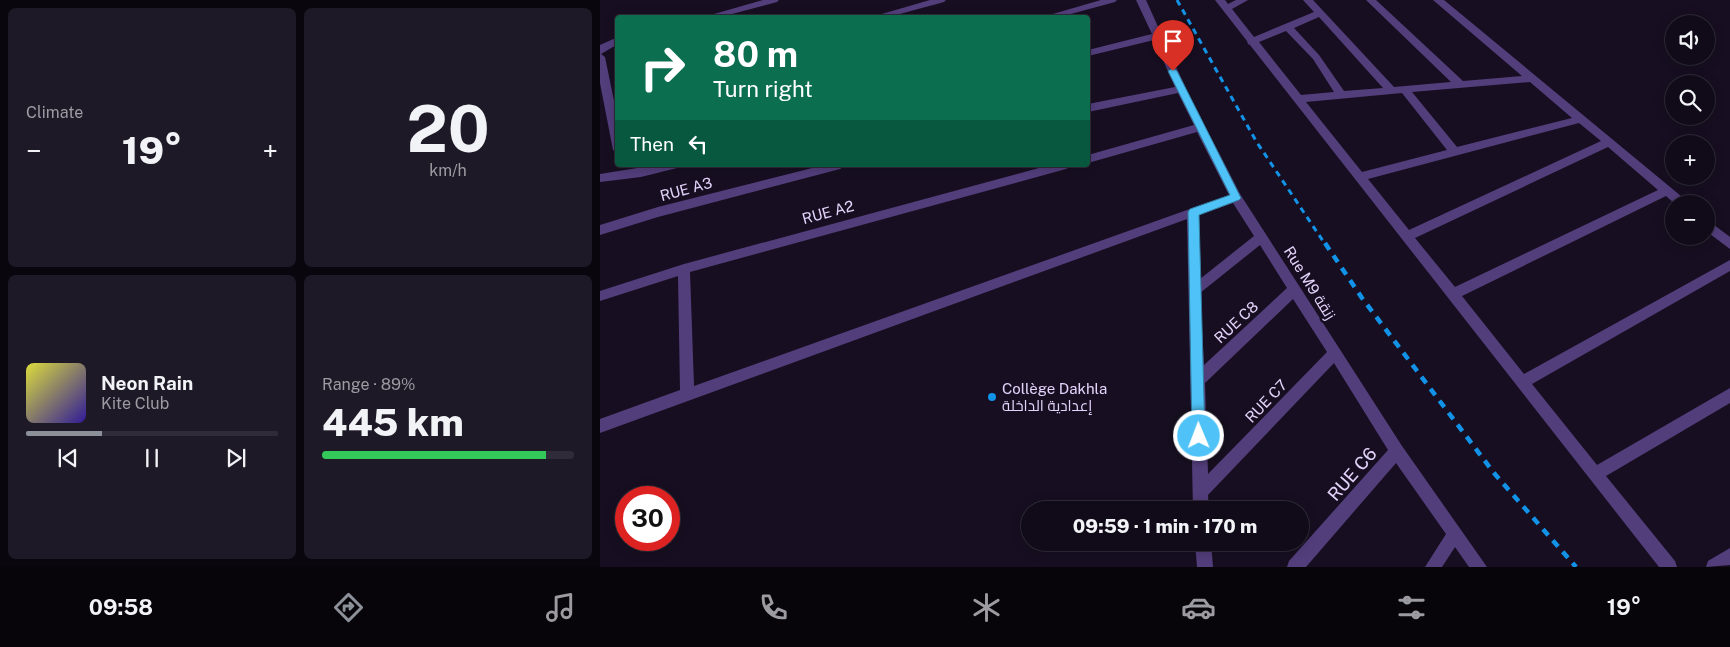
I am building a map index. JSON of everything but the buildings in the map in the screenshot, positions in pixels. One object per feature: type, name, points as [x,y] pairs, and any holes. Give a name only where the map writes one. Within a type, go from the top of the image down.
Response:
[{"type":"street","points":[[716,15],[774,0]]},
{"type":"street","points":[[880,15],[909,4],[941,0]]},
{"type":"street","points":[[1054,15],[1112,0]]},
{"type":"street","name":"Rue M9 زنقة","points":[[1141,0],[1181,89],[1236,198],[1397,451],[1480,567]]},
{"type":"street","points":[[1243,0],[1223,4],[1251,42],[1669,567]]},
{"type":"street","points":[[1308,0],[1392,91]]},
{"type":"street","points":[[1371,0],[1461,85]]},
{"type":"street","points":[[1438,0],[1672,195]]},
{"type":"street","points":[[1251,42],[1320,13]]},
{"type":"street","points":[[1288,27],[1316,58],[1341,95]]},
{"type":"street","points":[[1090,52],[1156,36]]},
{"type":"street","points":[[600,51],[606,45],[615,41]]},
{"type":"street","points":[[600,57],[615,129]]},
{"type":"street","points":[[1297,99],[1533,78]]},
{"type":"street","points":[[606,89],[615,87]]},
{"type":"street","points":[[1090,108],[1181,89]]},
{"type":"street","points":[[1405,90],[1455,152]]},
{"type":"street","points":[[1359,177],[1582,119]]},
{"type":"street","points":[[1090,158],[1201,127]]},
{"type":"street","points":[[1406,237],[1609,142]]},
{"type":"street","points":[[600,178],[620,170],[641,173],[665,167]]},
{"type":"street","name":"RUE A3","points":[[600,230],[667,209],[832,167]]},
{"type":"street","name":"RUE A2","points":[[600,296],[684,268],[1059,167]]},
{"type":"street","points":[[1452,295],[1667,191]]},
{"type":"street","points":[[600,426],[1236,198]]},
{"type":"street","points":[[1193,212],[1200,501]]},
{"type":"street","points":[[1715,232],[1730,244]]},
{"type":"street","points":[[1194,291],[1261,237]]},
{"type":"street","points":[[1522,382],[1730,265]]},
{"type":"street","points":[[684,268],[687,326],[687,396]]},
{"type":"street","name":"RUE C8","points":[[1198,380],[1295,289]]},
{"type":"street","name":"RUE C7","points":[[1200,493],[1335,354]]},
{"type":"street","points":[[1595,474],[1730,395]]},
{"type":"street","name":"RUE C6","points":[[1295,567],[1397,451]]},
{"type":"street","points":[[1433,567],[1455,534]]},
{"type":"street","points":[[1204,551],[1205,567]]},
{"type":"street","points":[[1714,567],[1730,556]]},
{"type":"railway","points":[[1177,0],[1256,141],[1325,244]]},
{"type":"railway","points":[[1325,243],[1362,298],[1494,473],[1576,567]]},
{"type":"place","name":"Collège Dakhla إعدادية الداخلة","points":[[992,397]]},
{"type":"route","points":[[1173,71],[1236,198],[1193,212],[1199,436]]}]
